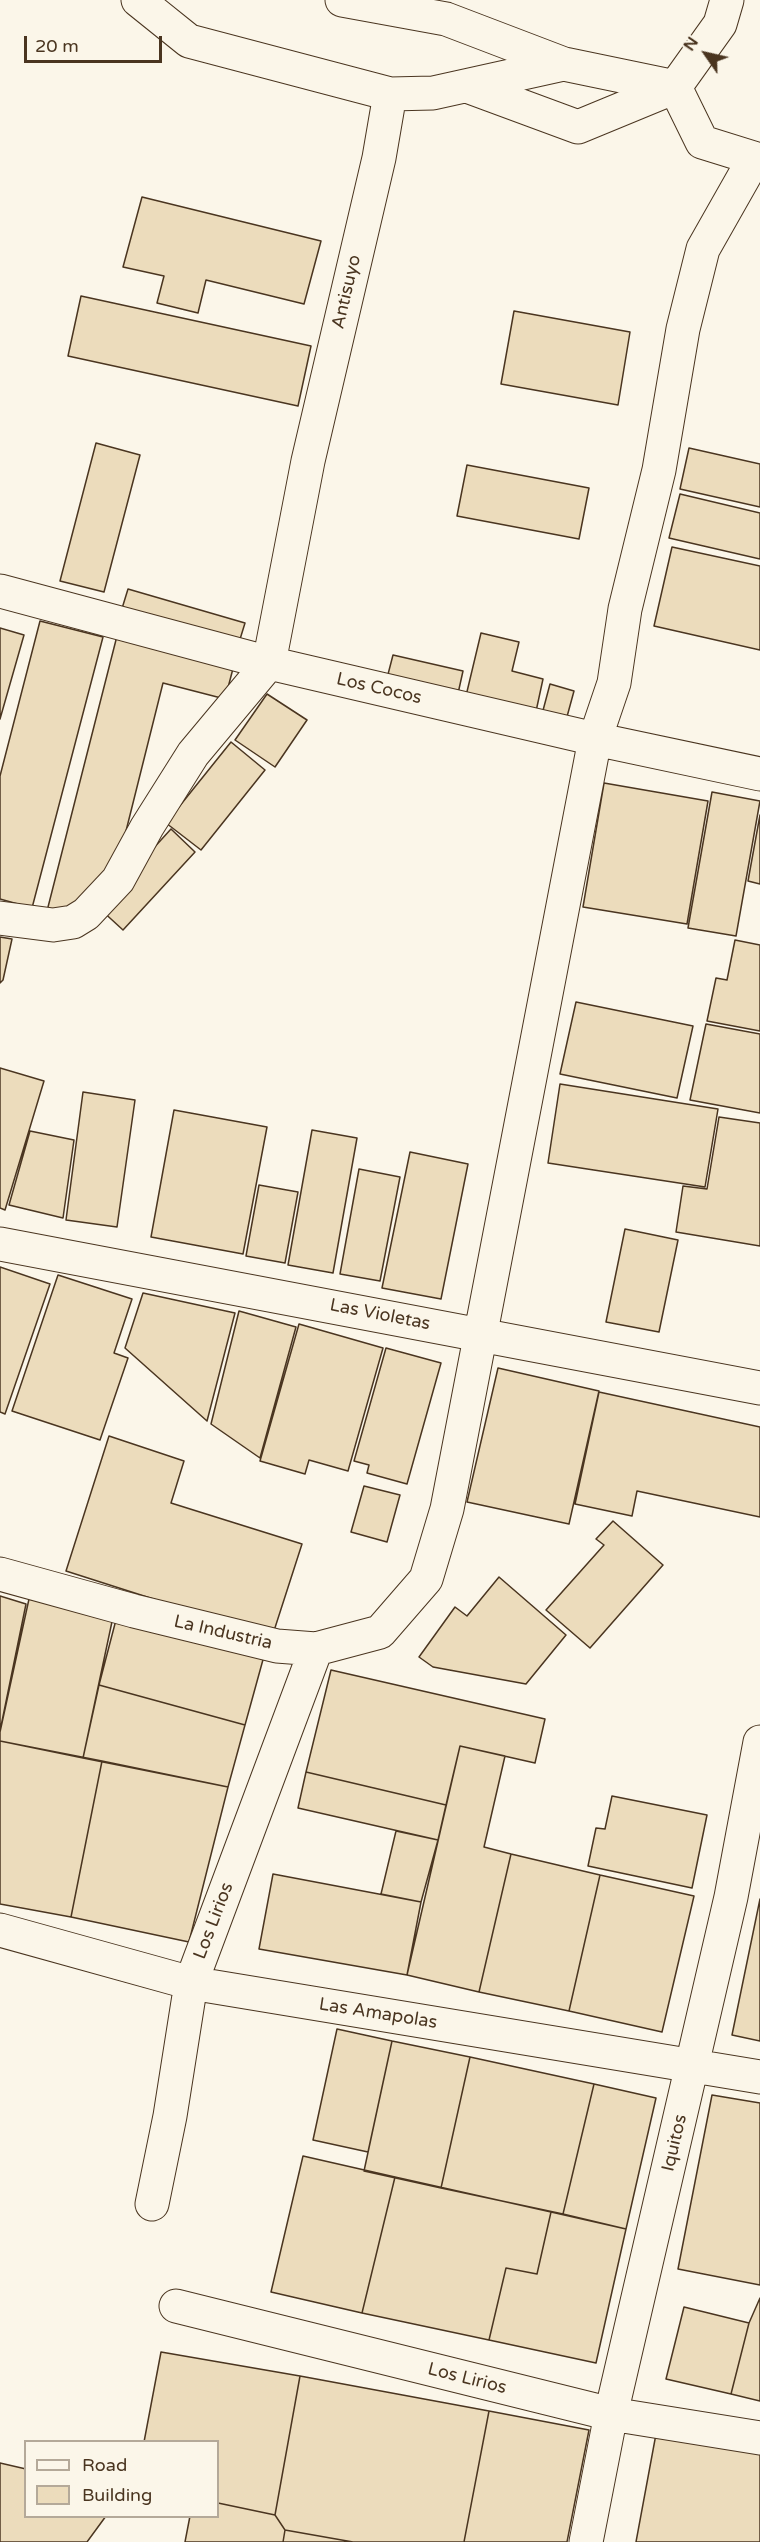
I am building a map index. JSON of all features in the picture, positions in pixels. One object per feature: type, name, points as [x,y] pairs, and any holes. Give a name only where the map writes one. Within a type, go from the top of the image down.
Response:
[{"type":"street","points":[[138,0],[189,41],[390,94],[433,93],[564,64]]},
{"type":"street","points":[[342,0],[447,19],[564,64],[675,87]]},
{"type":"street","points":[[466,86],[578,127],[675,87],[720,24],[728,0]]},
{"type":"street","points":[[482,1334],[595,739],[614,683],[625,609],[659,470],[683,329],[703,249],[757,160],[702,142],[675,87]]},
{"type":"street","name":"Antisuyo","points":[[268,663],[308,461],[379,158],[390,94]]},
{"type":"street","name":"Los Cocos","points":[[0,591],[268,663],[595,739],[760,774]]},
{"type":"street","points":[[0,918],[53,925],[73,922],[86,914],[118,880],[147,827],[193,754],[268,663]]},
{"type":"street","name":"Las Violetas","points":[[0,1244],[760,1388]]},
{"type":"street","name":"La Industria","points":[[0,1574],[134,1611],[266,1643],[316,1649],[380,1632],[426,1579],[447,1509],[482,1334]]},
{"type":"street","name":"Los Lirios","points":[[152,2204],[170,2116],[191,1983],[316,1649]]},
{"type":"street","name":"Iquitos","points":[[586,2542],[611,2414],[731,1897],[760,1742]]},
{"type":"street","name":"Las Amapolas","points":[[0,1930],[191,1983],[760,2077]]},
{"type":"street","name":"Los Lirios","points":[[176,2306],[611,2414],[760,2438]]},
{"type":"building","points":[[142,197],[321,241],[304,304],[206,280],[198,313],[157,303],[164,276],[123,267]]},
{"type":"building","points":[[81,296],[311,346],[298,406],[68,356]]},
{"type":"building","points":[[514,311],[630,332],[618,405],[501,384]]},
{"type":"building","points":[[96,443],[140,455],[104,592],[60,581]]},
{"type":"building","points":[[689,448],[760,464],[760,507],[680,489]]},
{"type":"building","points":[[467,465],[589,488],[579,539],[457,516]]},
{"type":"building","points":[[680,494],[760,513],[760,559],[669,538]]},
{"type":"building","points":[[672,547],[760,566],[760,650],[654,626]]},
{"type":"building","points":[[128,589],[245,623],[237,649],[120,615]]},
{"type":"building","points":[[40,621],[103,637],[32,908],[0,899],[0,776]]},
{"type":"building","points":[[0,628],[24,635],[0,719]]},
{"type":"building","points":[[118,632],[235,661],[225,699],[163,683],[113,883],[64,915],[47,911]]},
{"type":"building","points":[[481,633],[519,642],[512,671],[543,679],[535,716],[465,700]]},
{"type":"building","points":[[393,655],[463,671],[457,698],[386,682]]},
{"type":"building","points":[[550,684],[574,691],[565,724],[541,718]]},
{"type":"building","points":[[267,694],[307,720],[275,767],[235,740]]},
{"type":"building","points":[[231,742],[265,770],[201,850],[166,823]]},
{"type":"building","points":[[604,783],[708,801],[687,924],[583,907]]},
{"type":"building","points":[[712,792],[760,801],[736,936],[688,928]]},
{"type":"building","points":[[760,815],[760,884],[748,881]]},
{"type":"building","points":[[171,829],[195,852],[123,930],[99,908]]},
{"type":"building","points":[[0,937],[12,939],[3,980],[0,983]]},
{"type":"building","points":[[735,940],[760,945],[760,1031],[707,1021],[716,978],[727,980]]},
{"type":"building","points":[[576,1002],[693,1026],[677,1098],[560,1074]]},
{"type":"building","points":[[706,1024],[760,1034],[760,1113],[690,1100]]},
{"type":"building","points":[[0,1068],[44,1081],[5,1210],[0,1208]]},
{"type":"building","points":[[560,1084],[718,1109],[705,1187],[548,1163]]},
{"type":"building","points":[[83,1092],[135,1100],[117,1227],[66,1220]]},
{"type":"building","points":[[174,1110],[267,1127],[243,1254],[151,1237]]},
{"type":"building","points":[[719,1117],[760,1123],[760,1246],[676,1232],[683,1186],[707,1189]]},
{"type":"building","points":[[312,1130],[357,1138],[333,1273],[288,1265]]},
{"type":"building","points":[[30,1131],[74,1140],[63,1218],[9,1205]]},
{"type":"building","points":[[410,1152],[468,1164],[441,1299],[382,1288]]},
{"type":"building","points":[[359,1169],[400,1177],[380,1281],[340,1274]]},
{"type":"building","points":[[259,1185],[298,1192],[285,1263],[246,1256]]},
{"type":"building","points":[[625,1229],[678,1240],[659,1332],[606,1322]]},
{"type":"building","points":[[0,1267],[50,1284],[5,1414],[0,1412]]},
{"type":"building","points":[[58,1275],[132,1299],[114,1353],[128,1358],[100,1440],[12,1411]]},
{"type":"building","points":[[143,1293],[235,1313],[207,1421],[125,1348]]},
{"type":"building","points":[[239,1311],[296,1327],[260,1458],[211,1424]]},
{"type":"building","points":[[299,1324],[383,1348],[348,1471],[309,1460],[305,1474],[260,1461]]},
{"type":"building","points":[[386,1348],[441,1363],[407,1484],[367,1473],[369,1465],[354,1461]]},
{"type":"building","points":[[498,1368],[599,1391],[569,1524],[467,1502]]},
{"type":"building","points":[[599,1392],[760,1427],[760,1517],[637,1491],[632,1516],[575,1504]]},
{"type":"building","points":[[109,1436],[184,1461],[171,1503],[302,1544],[272,1637],[66,1571]]},
{"type":"building","points":[[364,1486],[400,1495],[387,1542],[351,1532]]},
{"type":"building","points":[[613,1521],[663,1565],[590,1648],[546,1610],[604,1545],[596,1539]]},
{"type":"building","points":[[499,1577],[566,1635],[526,1684],[433,1667],[419,1657],[455,1607],[467,1616]]},
{"type":"building","points":[[0,1596],[26,1604],[0,1731]]},
{"type":"building","points":[[29,1599],[113,1617],[83,1758],[0,1741],[0,1732]]},
{"type":"building","points":[[117,1616],[264,1656],[245,1725],[99,1685]]},
{"type":"building","points":[[331,1670],[545,1719],[535,1763],[460,1746],[446,1805],[306,1772]]},
{"type":"building","points":[[99,1685],[245,1725],[228,1787],[83,1758]]},
{"type":"building","points":[[0,1741],[102,1761],[71,1917],[0,1904]]},
{"type":"building","points":[[460,1746],[505,1756],[484,1847],[511,1854],[479,1992],[407,1975]]},
{"type":"building","points":[[102,1761],[228,1787],[189,1942],[71,1917]]},
{"type":"building","points":[[306,1772],[446,1805],[438,1840],[298,1808]]},
{"type":"building","points":[[612,1796],[707,1815],[692,1888],[588,1866],[596,1828],[605,1829]]},
{"type":"building","points":[[396,1831],[438,1840],[421,1902],[381,1894]]},
{"type":"building","points":[[511,1854],[600,1875],[569,2011],[479,1992]]},
{"type":"building","points":[[273,1874],[421,1902],[407,1975],[259,1949]]},
{"type":"building","points":[[600,1875],[694,1896],[662,2032],[569,2011]]},
{"type":"building","points":[[760,1899],[760,2041],[732,2035]]},
{"type":"building","points":[[337,2029],[392,2041],[368,2152],[313,2140]]},
{"type":"building","points":[[392,2041],[470,2057],[441,2188],[364,2171]]},
{"type":"building","points":[[470,2057],[594,2084],[563,2214],[441,2188]]},
{"type":"building","points":[[594,2084],[656,2098],[626,2229],[563,2214]]},
{"type":"building","points":[[712,2095],[760,2103],[760,2285],[678,2269]]},
{"type":"building","points":[[303,2156],[395,2177],[362,2313],[271,2292]]},
{"type":"building","points":[[395,2177],[551,2212],[537,2274],[506,2268],[489,2340],[362,2313]]},
{"type":"building","points":[[551,2212],[626,2229],[596,2363],[489,2340],[506,2268],[537,2274]]},
{"type":"building","points":[[760,2298],[760,2401],[731,2394],[749,2323]]},
{"type":"building","points":[[684,2307],[749,2323],[731,2394],[666,2379]]},
{"type":"building","points":[[161,2352],[300,2376],[275,2515],[219,2503],[219,2440],[144,2440]]},
{"type":"building","points":[[300,2376],[489,2411],[464,2542],[353,2542],[285,2530],[275,2515]]},
{"type":"building","points":[[489,2411],[589,2430],[567,2542],[464,2542]]},
{"type":"building","points":[[656,2434],[760,2454],[760,2542],[636,2542]]},
{"type":"building","points":[[0,2463],[24,2469],[24,2518],[105,2518],[87,2542],[0,2542]]},
{"type":"building","points":[[219,2503],[275,2515],[285,2530],[283,2542],[185,2542],[190,2518],[219,2518]]},
{"type":"building","points":[[285,2530],[353,2542],[283,2542]]}]
